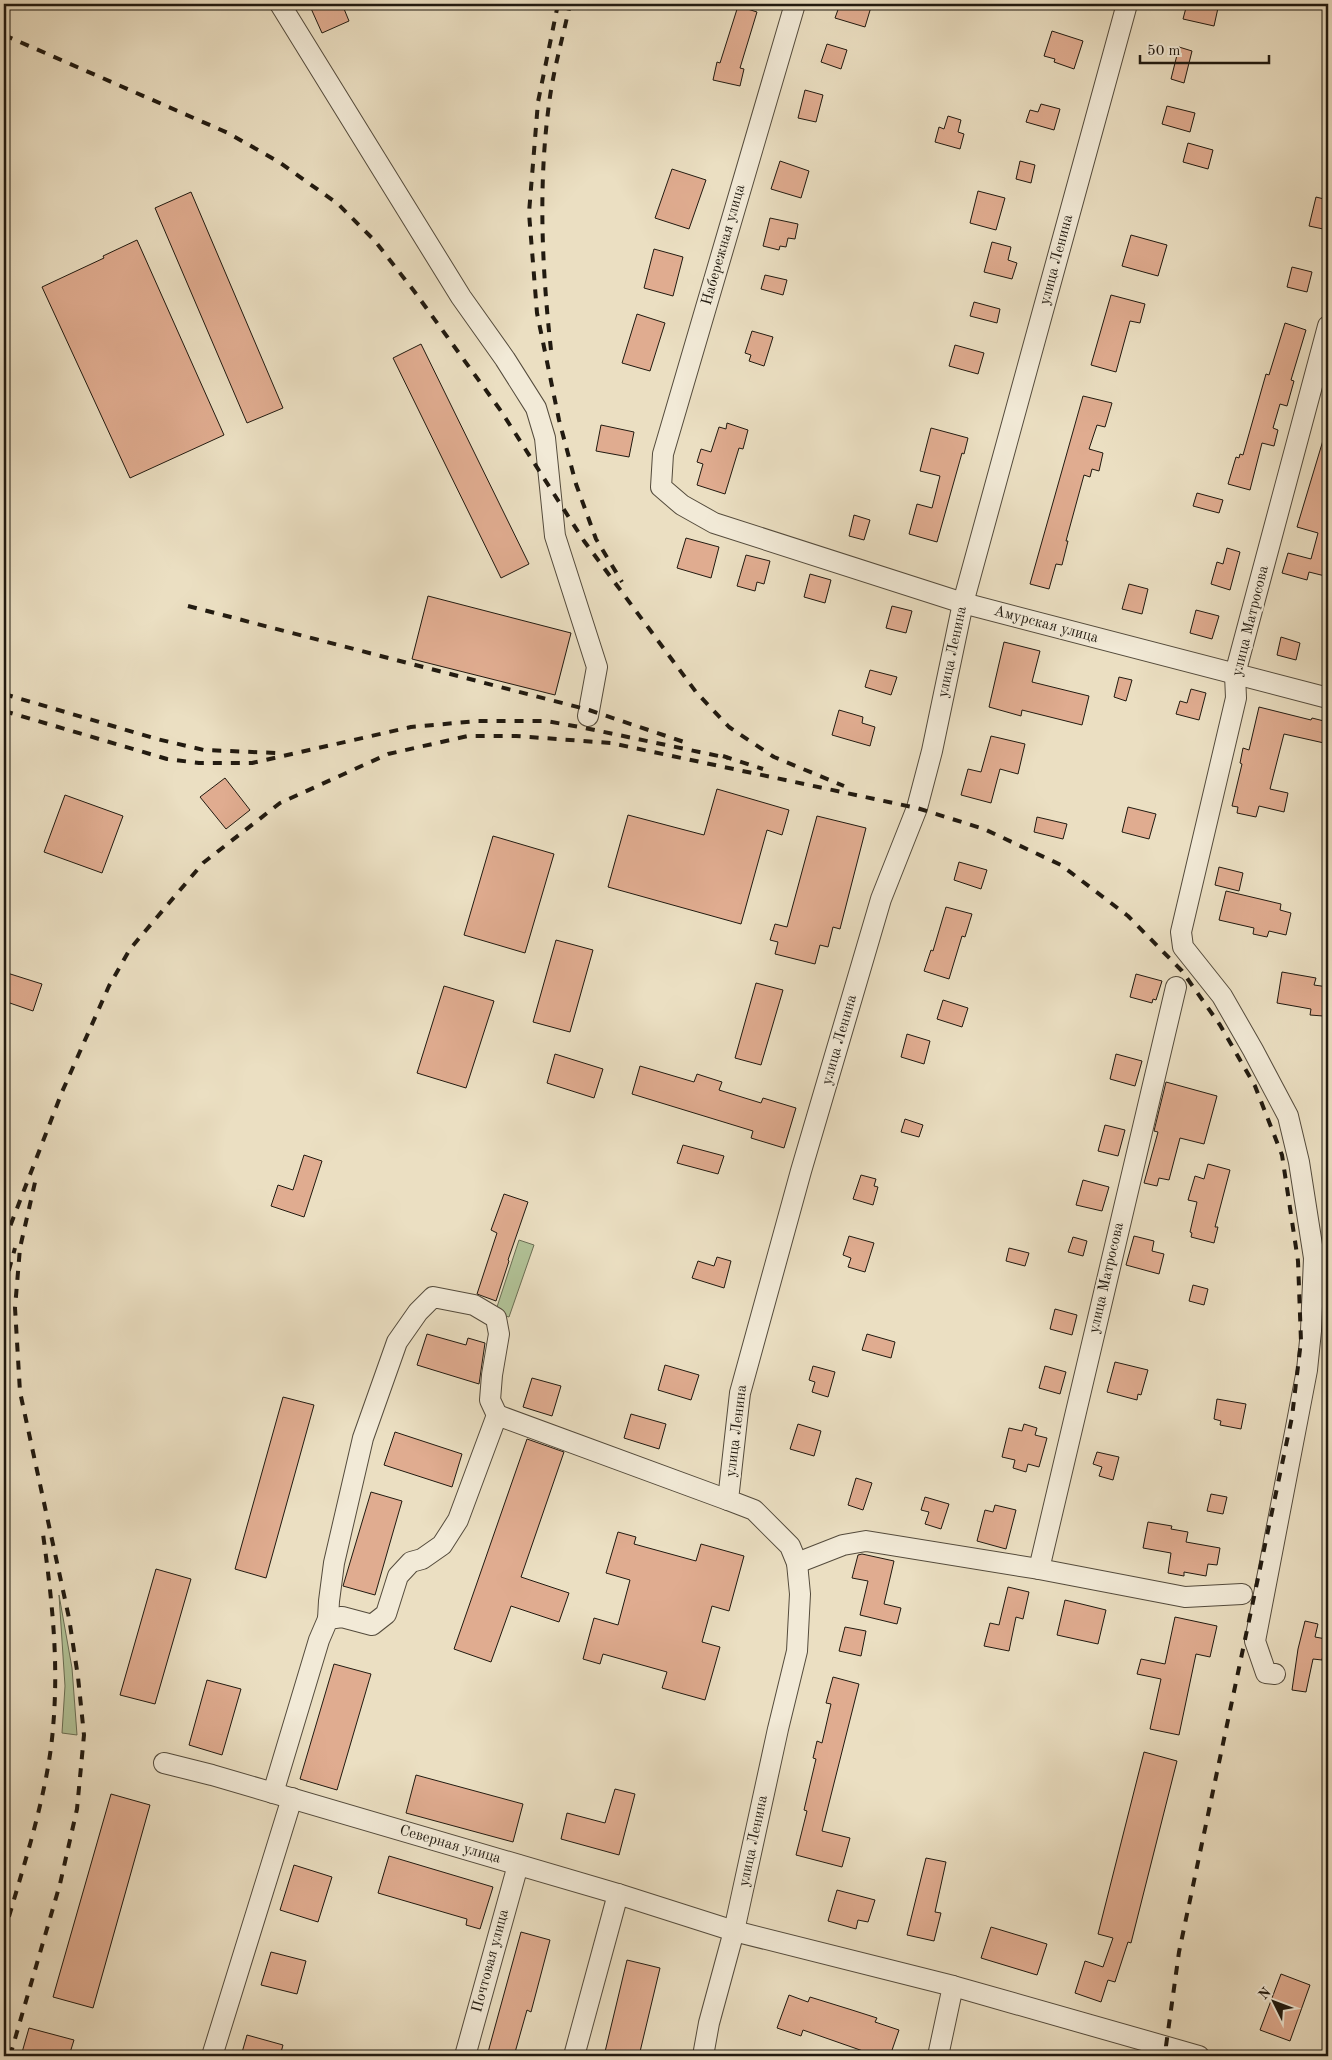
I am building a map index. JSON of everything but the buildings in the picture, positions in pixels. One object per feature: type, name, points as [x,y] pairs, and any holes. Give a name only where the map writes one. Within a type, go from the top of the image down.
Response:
[{"type":"street","points":[[280,4],[461,297],[505,358],[536,408],[546,438],[554,536],[597,666],[588,716]]},
{"type":"street","name":"Набережная улица","points":[[661,487],[663,454],[795,4]]},
{"type":"street","name":"улица Ленина","points":[[703,2056],[709,2022],[734,1931],[778,1728],[797,1651],[800,1594],[797,1563],[790,1546],[754,1510],[728,1500],[740,1393],[801,1171],[881,899],[917,808],[932,752],[963,603],[1127,4]]},
{"type":"street","name":"улица Матросова","points":[[1321,1260],[1288,1116],[1254,1050],[1222,996],[1183,948],[1181,932],[1236,698],[1236,674],[1328,326]]},
{"type":"street","name":"Амурская улица","points":[[661,487],[682,505],[714,523],[963,603],[1328,698]]},
{"type":"street","name":"улица Матросова","points":[[1039,1568],[1176,987]]},
{"type":"street","points":[[1275,1674],[1266,1672],[1255,1641],[1307,1370],[1321,1260]]},
{"type":"street","points":[[273,1793],[319,1640],[328,1619],[328,1602],[334,1563],[363,1438],[397,1342],[418,1312],[433,1297],[474,1305],[496,1318],[499,1334],[490,1400],[497,1415],[728,1500]]},
{"type":"street","points":[[328,1619],[342,1617],[372,1625],[386,1614],[398,1576],[411,1562],[422,1559],[442,1545],[458,1520],[497,1415]]},
{"type":"street","points":[[797,1563],[842,1545],[866,1540],[1039,1568],[1185,1597],[1242,1594]]},
{"type":"street","name":"Северная улица","points":[[164,1763],[292,1798],[618,1894],[734,1931],[953,1986],[1199,2056]]},
{"type":"street","points":[[212,2056],[292,1798]]},
{"type":"street","name":"Почтовая улица","points":[[466,2056],[518,1865]]},
{"type":"street","points":[[574,2056],[618,1894]]},
{"type":"street","points":[[938,2056],[953,1986]]},
{"type":"green space","points":[[519,1240],[534,1245],[509,1317],[495,1313]]},
{"type":"green space","points":[[59,1595],[72,1668],[77,1735],[62,1733],[65,1686]]},
{"type":"railway","points":[[558,4],[538,102],[529,213],[537,313],[559,420],[576,484],[596,539],[622,582]]},
{"type":"railway","points":[[551,350],[545,289],[542,227],[543,166],[551,92],[570,4]]},
{"type":"railway","points":[[4,35],[228,133],[279,162],[338,204],[375,241],[414,291],[501,411],[584,541],[696,692],[729,727],[774,757],[844,786]]},
{"type":"railway","points":[[188,606],[589,710],[690,744]]},
{"type":"railway","points":[[4,694],[157,739],[204,750],[276,753]]},
{"type":"railway","points":[[4,711],[167,759],[199,763],[252,763],[411,727],[478,721],[546,721],[728,758]]},
{"type":"railway","points":[[4,1242],[62,1092],[109,986],[130,949],[203,863],[280,803],[388,754],[468,736],[516,736],[611,743],[917,808],[984,829],[1061,865],[1128,916],[1182,971],[1220,1025],[1255,1086],[1282,1155],[1298,1261],[1301,1341],[1292,1417],[1179,1952],[1166,2046],[1167,2056]]},
{"type":"railway","points":[[723,756],[763,769]]},
{"type":"railway","points":[[10,2056],[60,1884],[77,1809],[84,1735],[69,1618],[20,1392],[15,1308],[20,1248],[36,1178]]},
{"type":"railway","points":[[4,1288],[15,1248]]},
{"type":"railway","points":[[4,1934],[40,1805],[46,1779],[53,1728],[55,1703],[54,1631],[43,1534]]}]
